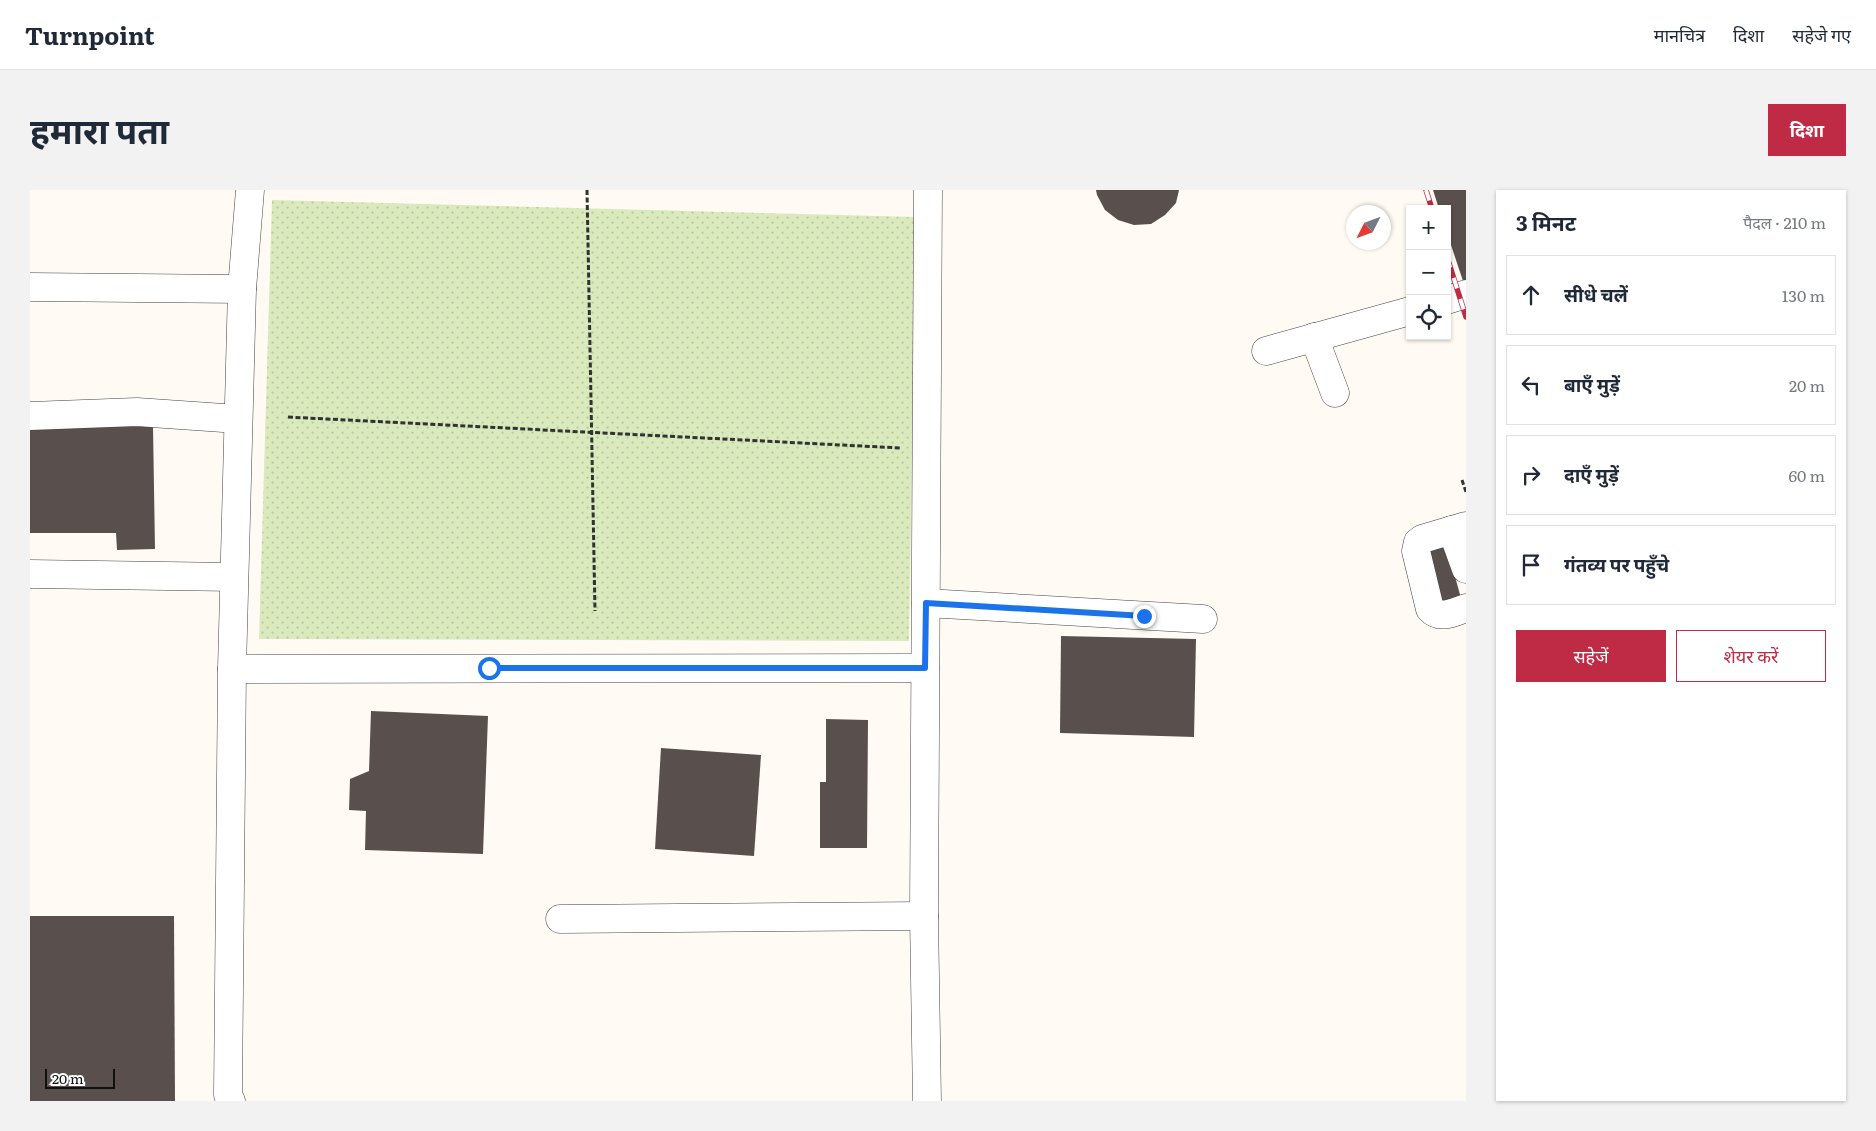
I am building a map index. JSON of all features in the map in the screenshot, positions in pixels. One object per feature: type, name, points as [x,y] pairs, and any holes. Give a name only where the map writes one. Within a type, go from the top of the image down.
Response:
[{"type":"street","points":[[231,1101],[228,1095],[232,668],[242,289],[250,190]]},
{"type":"street","points":[[927,1101],[924,916],[928,190]]},
{"type":"street","points":[[30,287],[242,289]]},
{"type":"street","points":[[1451,299],[1466,294]]},
{"type":"street","points":[[1266,351],[1406,312]]},
{"type":"street","points":[[1314,337],[1335,393]]},
{"type":"street","points":[[30,416],[137,412],[238,419]]},
{"type":"street","points":[[1466,569],[1459,528],[1418,542],[1416,551],[1430,609],[1439,615],[1445,615],[1466,608]]},
{"type":"street","points":[[30,574],[234,577]]},
{"type":"street","points":[[926,603],[1203,619]]},
{"type":"street","points":[[232,668],[925,668]]},
{"type":"street","points":[[560,919],[924,916]]},
{"type":"path","points":[[587,190],[594,611]]},
{"type":"path","points":[[288,417],[927,449]]},
{"type":"path","points":[[1462,480],[1466,492]]},
{"type":"green space","points":[[272,200],[916,217],[909,641],[259,639]]},
{"type":"building","points":[[1096,190],[1179,190],[1176,203],[1165,215],[1151,224],[1134,225],[1118,220],[1105,210]]},
{"type":"building","points":[[1433,190],[1466,190],[1466,290],[1451,245],[1451,205],[1438,205]]},
{"type":"building","points":[[30,426],[153,426],[155,549],[117,550],[116,533],[30,533]]},
{"type":"building","points":[[1445,540],[1462,602],[1437,608],[1421,546]]},
{"type":"building","points":[[1061,636],[1196,639],[1194,737],[1060,733]]},
{"type":"building","points":[[371,711],[488,716],[483,854],[365,850],[366,811],[349,810],[350,779],[369,771]]},
{"type":"building","points":[[826,719],[868,720],[867,848],[820,848],[820,782],[826,782]]},
{"type":"building","points":[[661,748],[761,755],[754,856],[655,849]]},
{"type":"building","points":[[30,916],[174,916],[175,1101],[30,1101]]},
{"type":"railway","points":[[1426,190],[1431,205]]},
{"type":"railway","points":[[1451,270],[1466,317]]},
{"type":"route","points":[[489,668],[925,668],[926,603],[1144,616]]}]
